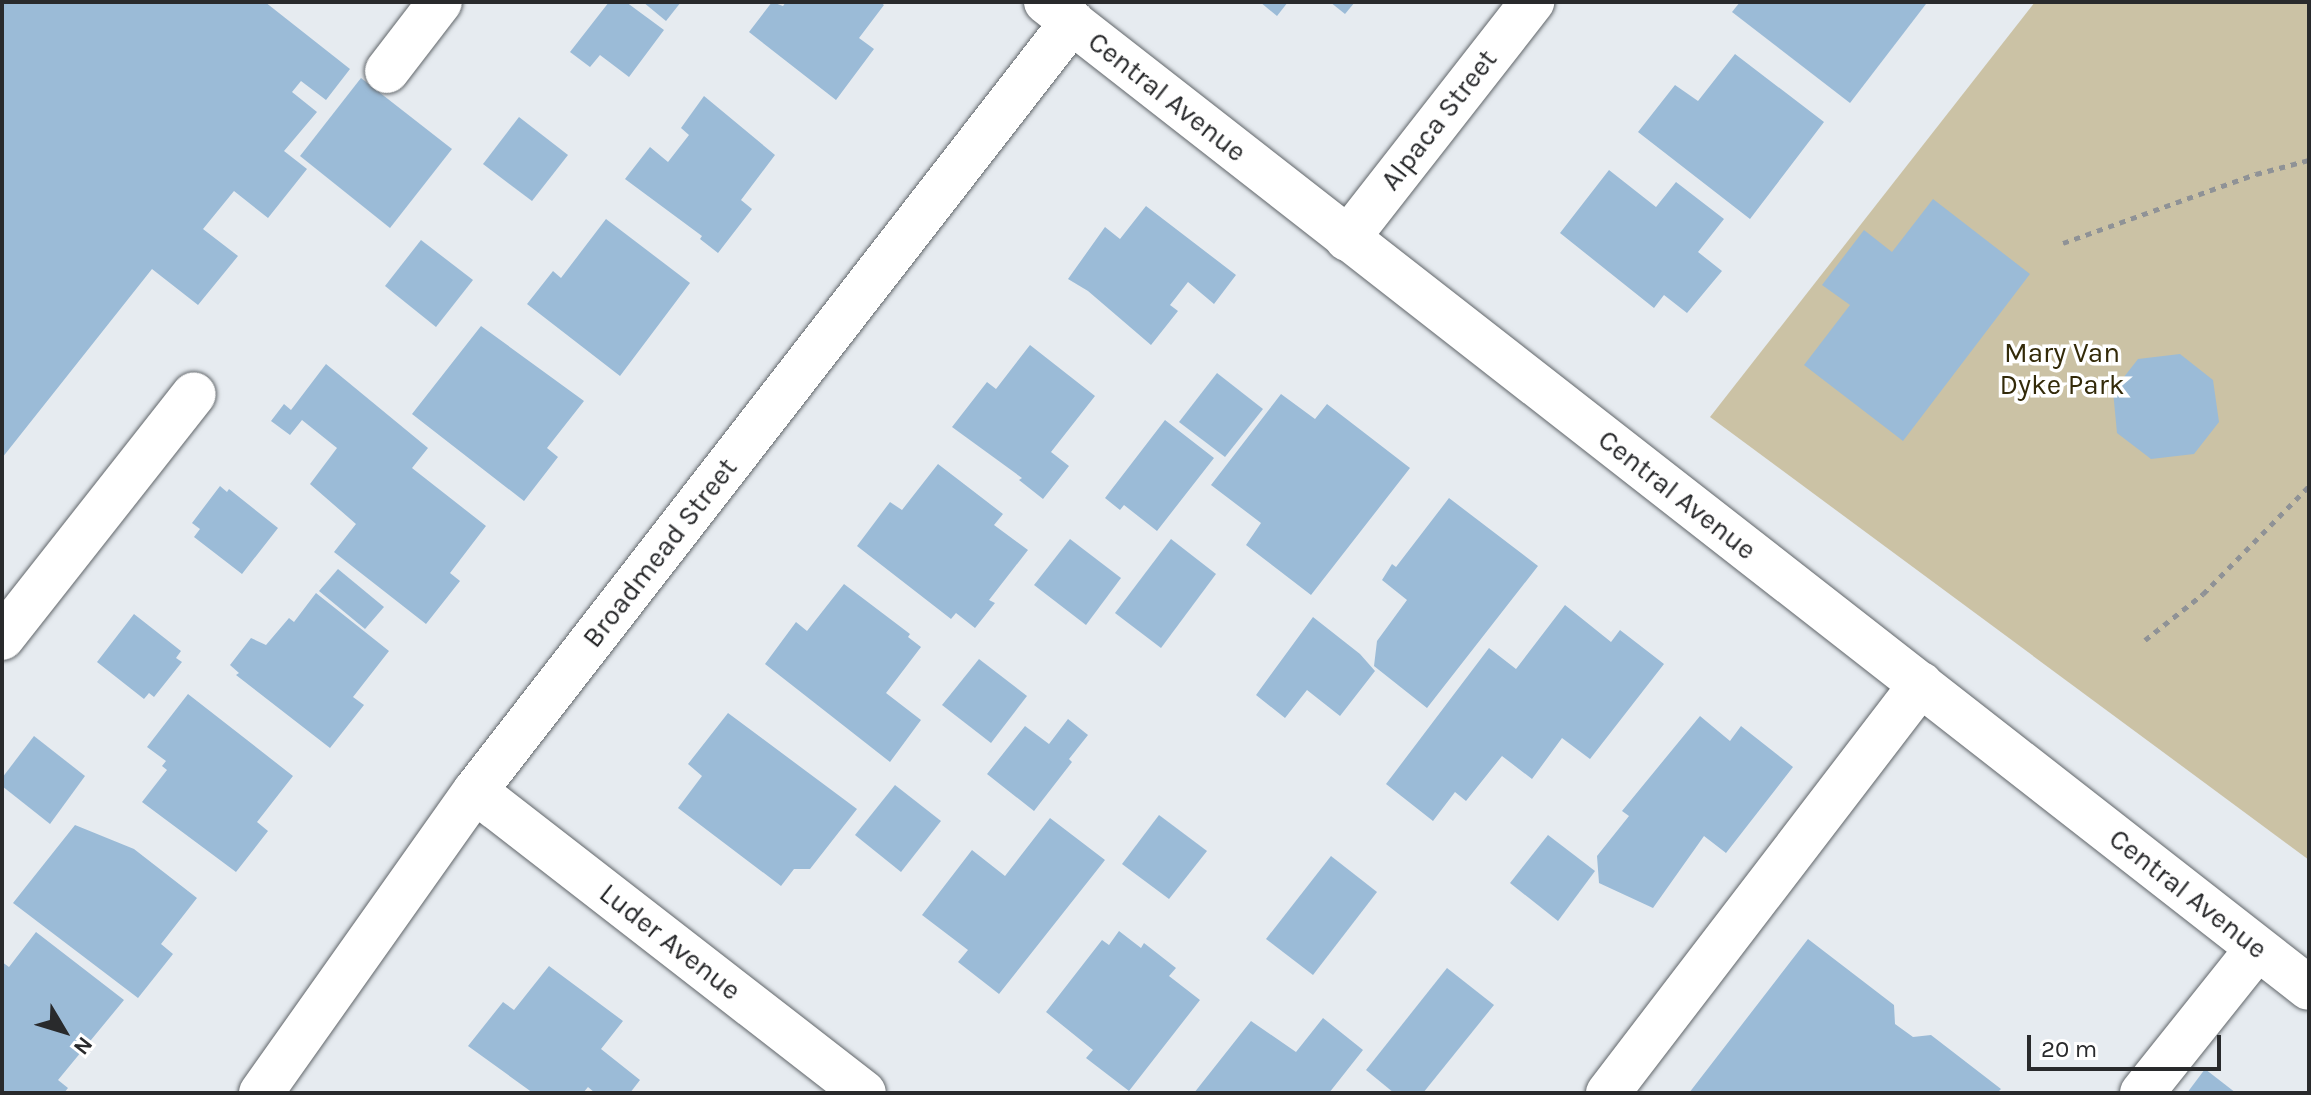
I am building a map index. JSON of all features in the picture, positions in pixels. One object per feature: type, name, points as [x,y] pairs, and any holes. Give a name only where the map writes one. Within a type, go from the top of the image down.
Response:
[{"type":"street","points":[[387,71],[440,2]]},
{"type":"street","name":"Alpaca Street","points":[[1347,239],[1532,2]]},
{"type":"street","name":"Central Avenue","points":[[1059,12],[2309,988]]},
{"type":"street","name":"Broadmead Street","points":[[261,1093],[475,791],[1059,12]]},
{"type":"street","points":[[2,638],[194,394]]},
{"type":"street","points":[[1608,1093],[1921,684]]},
{"type":"street","name":"Luder Avenue","points":[[475,791],[864,1093]]},
{"type":"street","points":[[2142,1093],[2257,949]]},
{"type":"path","points":[[2063,243],[2256,174],[2309,160]]},
{"type":"path","points":[[2145,640],[2203,594],[2309,486]]},
{"type":"green space","name":"Mary Van Dyke Park","points":[[2035,2],[2309,2],[2309,860],[1710,417]]},
{"type":"building","points":[[2,2],[265,2],[350,69],[326,100],[301,81],[292,92],[317,112],[284,151],[307,169],[268,218],[234,191],[203,229],[238,256],[198,305],[152,269],[2,458]]},
{"type":"building","points":[[609,2],[626,2],[664,30],[629,77],[600,55],[590,67],[570,52]]},
{"type":"building","points":[[643,2],[681,2],[666,21]]},
{"type":"building","points":[[772,2],[783,6],[786,2],[880,2],[884,5],[859,38],[874,49],[836,100],[749,32]]},
{"type":"building","points":[[1260,2],[1288,2],[1277,16]]},
{"type":"building","points":[[1330,2],[1355,2],[1345,14]]},
{"type":"building","points":[[1740,2],[1926,4],[1850,103],[1732,12]]},
{"type":"building","points":[[1735,54],[1824,122],[1750,219],[1638,132],[1675,85],[1698,101]]},
{"type":"building","points":[[361,78],[452,149],[390,228],[300,156]]},
{"type":"building","points":[[704,96],[775,155],[741,200],[752,209],[718,253],[700,239],[702,236],[625,179],[650,147],[668,162],[689,135],[681,128]]},
{"type":"building","points":[[519,117],[568,155],[532,201],[483,164]]},
{"type":"building","points":[[1609,170],[1656,207],[1676,182],[1724,219],[1698,252],[1722,271],[1687,313],[1664,295],[1654,308],[1560,233]]},
{"type":"building","points":[[1933,199],[2030,274],[1903,441],[1804,365],[1850,305],[1822,285],[1864,230],[1892,252]]},
{"type":"building","points":[[1146,206],[1236,275],[1214,304],[1188,282],[1170,305],[1178,311],[1151,345],[1088,291],[1068,279],[1105,227],[1120,239]]},
{"type":"building","points":[[606,219],[690,283],[620,376],[527,304],[553,271],[561,278]]},
{"type":"building","points":[[421,240],[473,280],[436,327],[385,286]]},
{"type":"building","points":[[481,326],[584,401],[547,448],[558,457],[524,501],[412,414]]},
{"type":"building","points":[[1030,345],[1095,396],[1051,452],[1069,466],[1043,499],[1019,480],[1022,478],[952,427],[987,382],[996,389]]},
{"type":"building","points":[[2180,354],[2213,380],[2219,422],[2194,454],[2151,459],[2117,433],[2113,391],[2138,359]]},
{"type":"building","points":[[326,364],[428,448],[412,468],[486,526],[450,573],[460,581],[426,624],[334,552],[356,524],[310,484],[337,448],[302,420],[290,435],[271,421],[284,404],[291,410]]},
{"type":"building","points":[[1217,373],[1263,409],[1225,457],[1179,422]]},
{"type":"building","points":[[1281,394],[1315,419],[1327,404],[1410,468],[1311,595],[1246,545],[1261,523],[1211,485]]},
{"type":"building","points":[[1165,420],[1214,458],[1157,531],[1124,505],[1120,510],[1105,498]]},
{"type":"building","points":[[938,464],[1003,514],[994,525],[1028,550],[989,600],[995,603],[975,628],[956,613],[951,619],[857,546],[890,502],[902,510]]},
{"type":"building","points":[[220,486],[227,492],[229,489],[278,528],[242,574],[194,537],[200,529],[192,523]]},
{"type":"building","points":[[1449,498],[1538,566],[1427,708],[1374,666],[1377,641],[1407,600],[1382,580],[1392,564],[1396,567]]},
{"type":"building","points":[[1070,539],[1121,578],[1086,625],[1034,585]]},
{"type":"building","points":[[1171,539],[1216,574],[1161,648],[1115,613]]},
{"type":"building","points":[[338,569],[384,607],[365,629],[319,591]]},
{"type":"building","points":[[844,584],[910,634],[908,637],[921,647],[886,693],[921,720],[890,762],[765,664],[796,622],[807,631]]},
{"type":"building","points":[[316,593],[389,651],[353,697],[364,705],[330,748],[236,675],[239,673],[230,665],[251,638],[266,645],[289,618],[294,622]]},
{"type":"building","points":[[1565,605],[1611,642],[1620,630],[1664,664],[1590,759],[1562,738],[1532,779],[1502,756],[1466,801],[1455,792],[1433,821],[1386,784],[1489,648],[1516,669]]},
{"type":"building","points":[[134,614],[181,651],[176,658],[182,662],[154,697],[149,693],[144,699],[97,662]]},
{"type":"building","points":[[1313,617],[1360,654],[1375,671],[1340,716],[1307,690],[1285,718],[1256,695]]},
{"type":"building","points":[[979,659],[1027,696],[991,743],[942,705]]},
{"type":"building","points":[[188,694],[293,776],[257,822],[268,831],[236,872],[142,802],[167,770],[162,766],[166,761],[147,747]]},
{"type":"building","points":[[728,713],[857,809],[810,869],[794,869],[781,886],[678,808],[702,776],[688,764]]},
{"type":"building","points":[[1700,716],[1730,741],[1741,726],[1793,767],[1726,853],[1704,836],[1653,908],[1599,883],[1597,856],[1629,816],[1622,811]]},
{"type":"building","points":[[1068,719],[1088,735],[1069,759],[1072,762],[1034,811],[987,774],[1025,726],[1049,744]]},
{"type":"building","points":[[34,736],[85,776],[50,824],[2,786],[2,778]]},
{"type":"building","points":[[895,785],[941,821],[901,872],[855,835]]},
{"type":"building","points":[[1159,815],[1207,851],[1169,899],[1122,864]]},
{"type":"building","points":[[1050,818],[1105,860],[999,994],[958,962],[968,950],[922,915],[972,850],[1005,876]]},
{"type":"building","points":[[75,825],[134,849],[197,898],[161,944],[173,954],[138,998],[13,903]]},
{"type":"building","points":[[1548,835],[1595,871],[1558,921],[1510,883]]},
{"type":"building","points":[[1331,856],[1377,892],[1313,975],[1266,939]]},
{"type":"building","points":[[1119,931],[1141,948],[1144,943],[1176,968],[1169,976],[1200,1000],[1129,1091],[1086,1058],[1093,1050],[1046,1012],[1102,940],[1109,945]]},
{"type":"building","points":[[36,932],[124,1000],[58,1080],[68,1088],[64,1093],[2,1093],[2,962],[9,967]]},
{"type":"building","points":[[1808,939],[1894,1005],[1895,1024],[1913,1037],[1931,1035],[2001,1089],[1997,1093],[1689,1093]]},
{"type":"building","points":[[549,966],[623,1021],[601,1049],[640,1080],[630,1093],[595,1093],[588,1087],[583,1093],[533,1093],[468,1046],[503,1002],[514,1010]]},
{"type":"building","points":[[1447,968],[1494,1005],[1423,1093],[1394,1093],[1366,1070]]},
{"type":"building","points":[[1323,1018],[1363,1050],[1329,1093],[1194,1093],[1251,1021],[1296,1052]]},
{"type":"building","points":[[2205,1069],[2236,1093],[2187,1093]]}]
